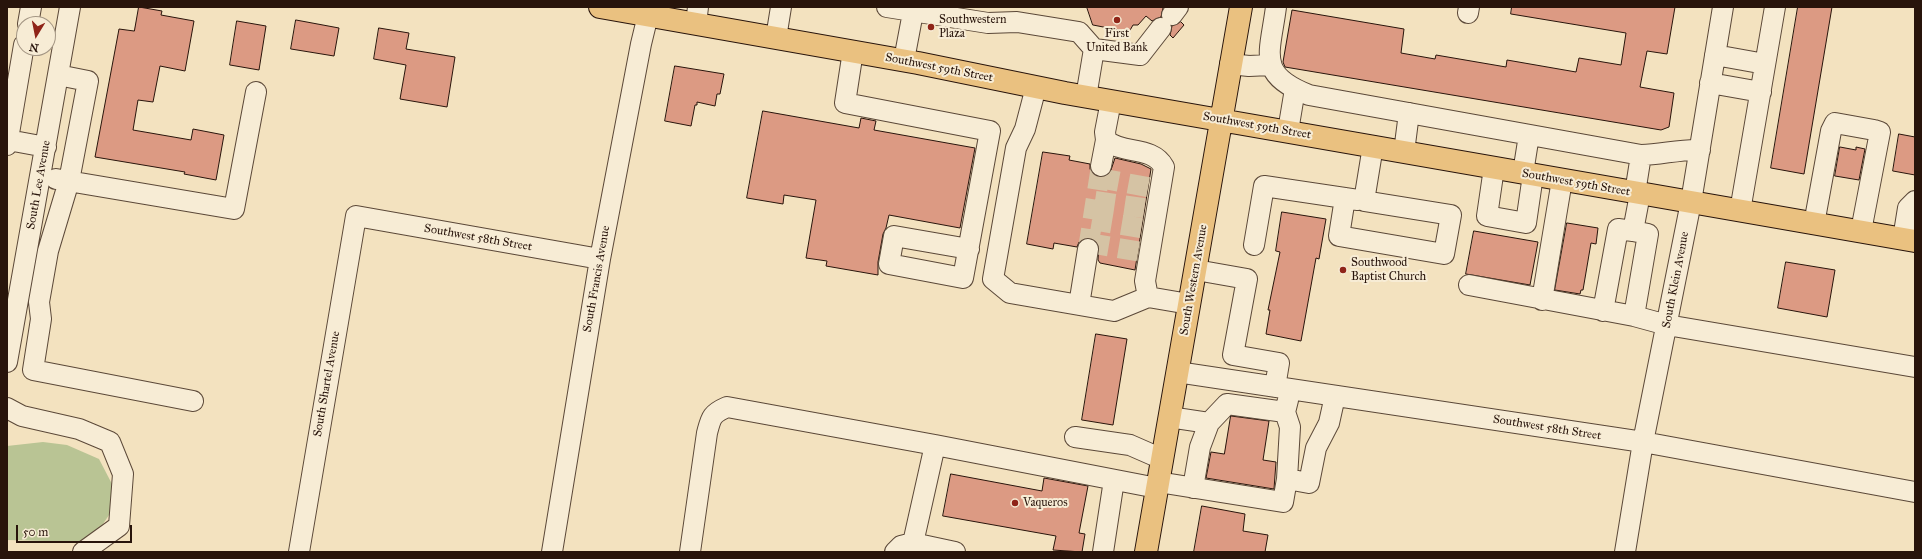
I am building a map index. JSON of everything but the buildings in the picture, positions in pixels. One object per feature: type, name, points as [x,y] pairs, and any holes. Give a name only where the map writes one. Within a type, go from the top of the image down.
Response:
[{"type":"main road","name":"South Western Avenue","points":[[1146,552],[1241,7]]},
{"type":"main road","name":"Southwest 59th Street","points":[[606,8],[697,15],[776,38],[904,60],[1086,97],[1909,240]]},
{"type":"street","name":"South Lee Avenue","points":[[8,354],[41,177],[70,7]]},
{"type":"street","points":[[776,38],[781,7]]},
{"type":"street","points":[[887,7],[913,9],[988,23],[997,15],[1017,22],[1079,32],[1094,49],[1140,55],[1170,17]]},
{"type":"street","points":[[1276,7],[1270,51],[1270,65],[1275,74],[1295,89],[1324,98],[1641,155],[1656,155],[1684,149],[1700,150]]},
{"type":"street","name":"South Klein Avenue","points":[[1624,552],[1643,442],[1691,202],[1723,7]]},
{"type":"street","points":[[1740,211],[1775,7]]},
{"type":"street","points":[[904,60],[913,9]]},
{"type":"street","name":"South Francis Avenue","points":[[552,552],[600,259],[649,11]]},
{"type":"street","points":[[1086,97],[1094,49]]},
{"type":"street","points":[[853,51],[845,103],[990,131],[969,249]]},
{"type":"street","points":[[1715,55],[1765,64]]},
{"type":"street","points":[[22,56],[8,142],[46,147]]},
{"type":"street","points":[[1230,64],[1249,66],[1270,65]]},
{"type":"street","points":[[58,75],[88,81],[69,181],[48,252],[39,302],[41,319],[33,370],[193,401]]},
{"type":"street","points":[[1710,83],[1761,92]]},
{"type":"street","points":[[1036,87],[1026,129],[1016,148],[993,279],[1010,293],[1114,311],[1148,297],[1189,304]]},
{"type":"street","points":[[1288,131],[1295,89]]},
{"type":"street","points":[[41,177],[234,209],[256,92]]},
{"type":"street","points":[[1101,166],[1106,140],[1105,132],[1111,101]]},
{"type":"street","points":[[1404,152],[1409,113]]},
{"type":"street","points":[[1814,224],[1831,131],[1835,123],[1880,132],[1861,231]]},
{"type":"street","points":[[1494,168],[1487,216],[1526,222],[1529,135]]},
{"type":"street","points":[[1106,140],[1112,146],[1140,151],[1153,156],[1160,160],[1164,167],[1157,188],[1146,252],[1145,281],[1148,297]]},
{"type":"street","points":[[1254,245],[1264,186],[1354,200],[1451,215],[1444,254],[1339,236],[1354,200],[1373,146]]},
{"type":"street","points":[[1633,231],[1641,155]]},
{"type":"street","points":[[1542,300],[1562,180]]},
{"type":"street","points":[[1909,240],[1908,208],[1915,200]]},
{"type":"street","name":"Southwest 58th Street","points":[[356,216],[600,259]]},
{"type":"street","name":"South Shartel Avenue","points":[[299,552],[356,216]]},
{"type":"street","points":[[1602,311],[1618,229],[1633,231],[1648,234],[1634,316]]},
{"type":"street","points":[[1079,305],[1088,249]]},
{"type":"street","points":[[690,552],[707,433],[711,418],[717,411],[727,407],[935,445],[1114,480],[1193,488],[1283,502],[1287,479],[1290,427],[1285,412],[1279,362],[1233,355],[1247,278],[1196,270]]},
{"type":"street","points":[[1469,285],[1542,300],[1634,316],[1667,325],[1915,367]]},
{"type":"street","name":"Southwest 58th Street","points":[[1177,372],[1643,442],[1915,492]]},
{"type":"street","points":[[1287,479],[1309,483],[1316,448],[1329,423],[1336,396]]},
{"type":"street","points":[[1193,488],[1200,447],[1209,424],[1227,404],[1285,412]]},
{"type":"street","points":[[7,408],[22,416],[79,429],[110,442],[123,474],[119,526],[83,552]]},
{"type":"street","points":[[1170,417],[1209,424]]},
{"type":"street","points":[[1075,437],[1130,445],[1162,460]]},
{"type":"street","points":[[913,543],[935,445]]},
{"type":"street","points":[[1103,552],[1114,480]]},
{"type":"street","points":[[895,552],[901,546],[913,543],[955,552]]},
{"type":"green space","points":[[43,442],[67,445],[99,459],[112,484],[115,506],[103,524],[82,542],[7,540],[7,446]]},
{"type":"tunnel","points":[[1088,249],[1101,166]]},
{"type":"tunnel","points":[[1099,178],[1153,188]]},
{"type":"tunnel","points":[[1095,201],[1150,209]]},
{"type":"tunnel","points":[[1092,220],[1146,229]]},
{"type":"tunnel","points":[[1089,243],[1142,252]]},
{"type":"place","name":"First United Bank","points":[[1117,20]]},
{"type":"place","name":"Southwestern Plaza","points":[[931,27]]},
{"type":"place","name":"Southwood Baptist Church","points":[[1343,270]]},
{"type":"place","name":"Vaqueros","points":[[1015,503]]}]
